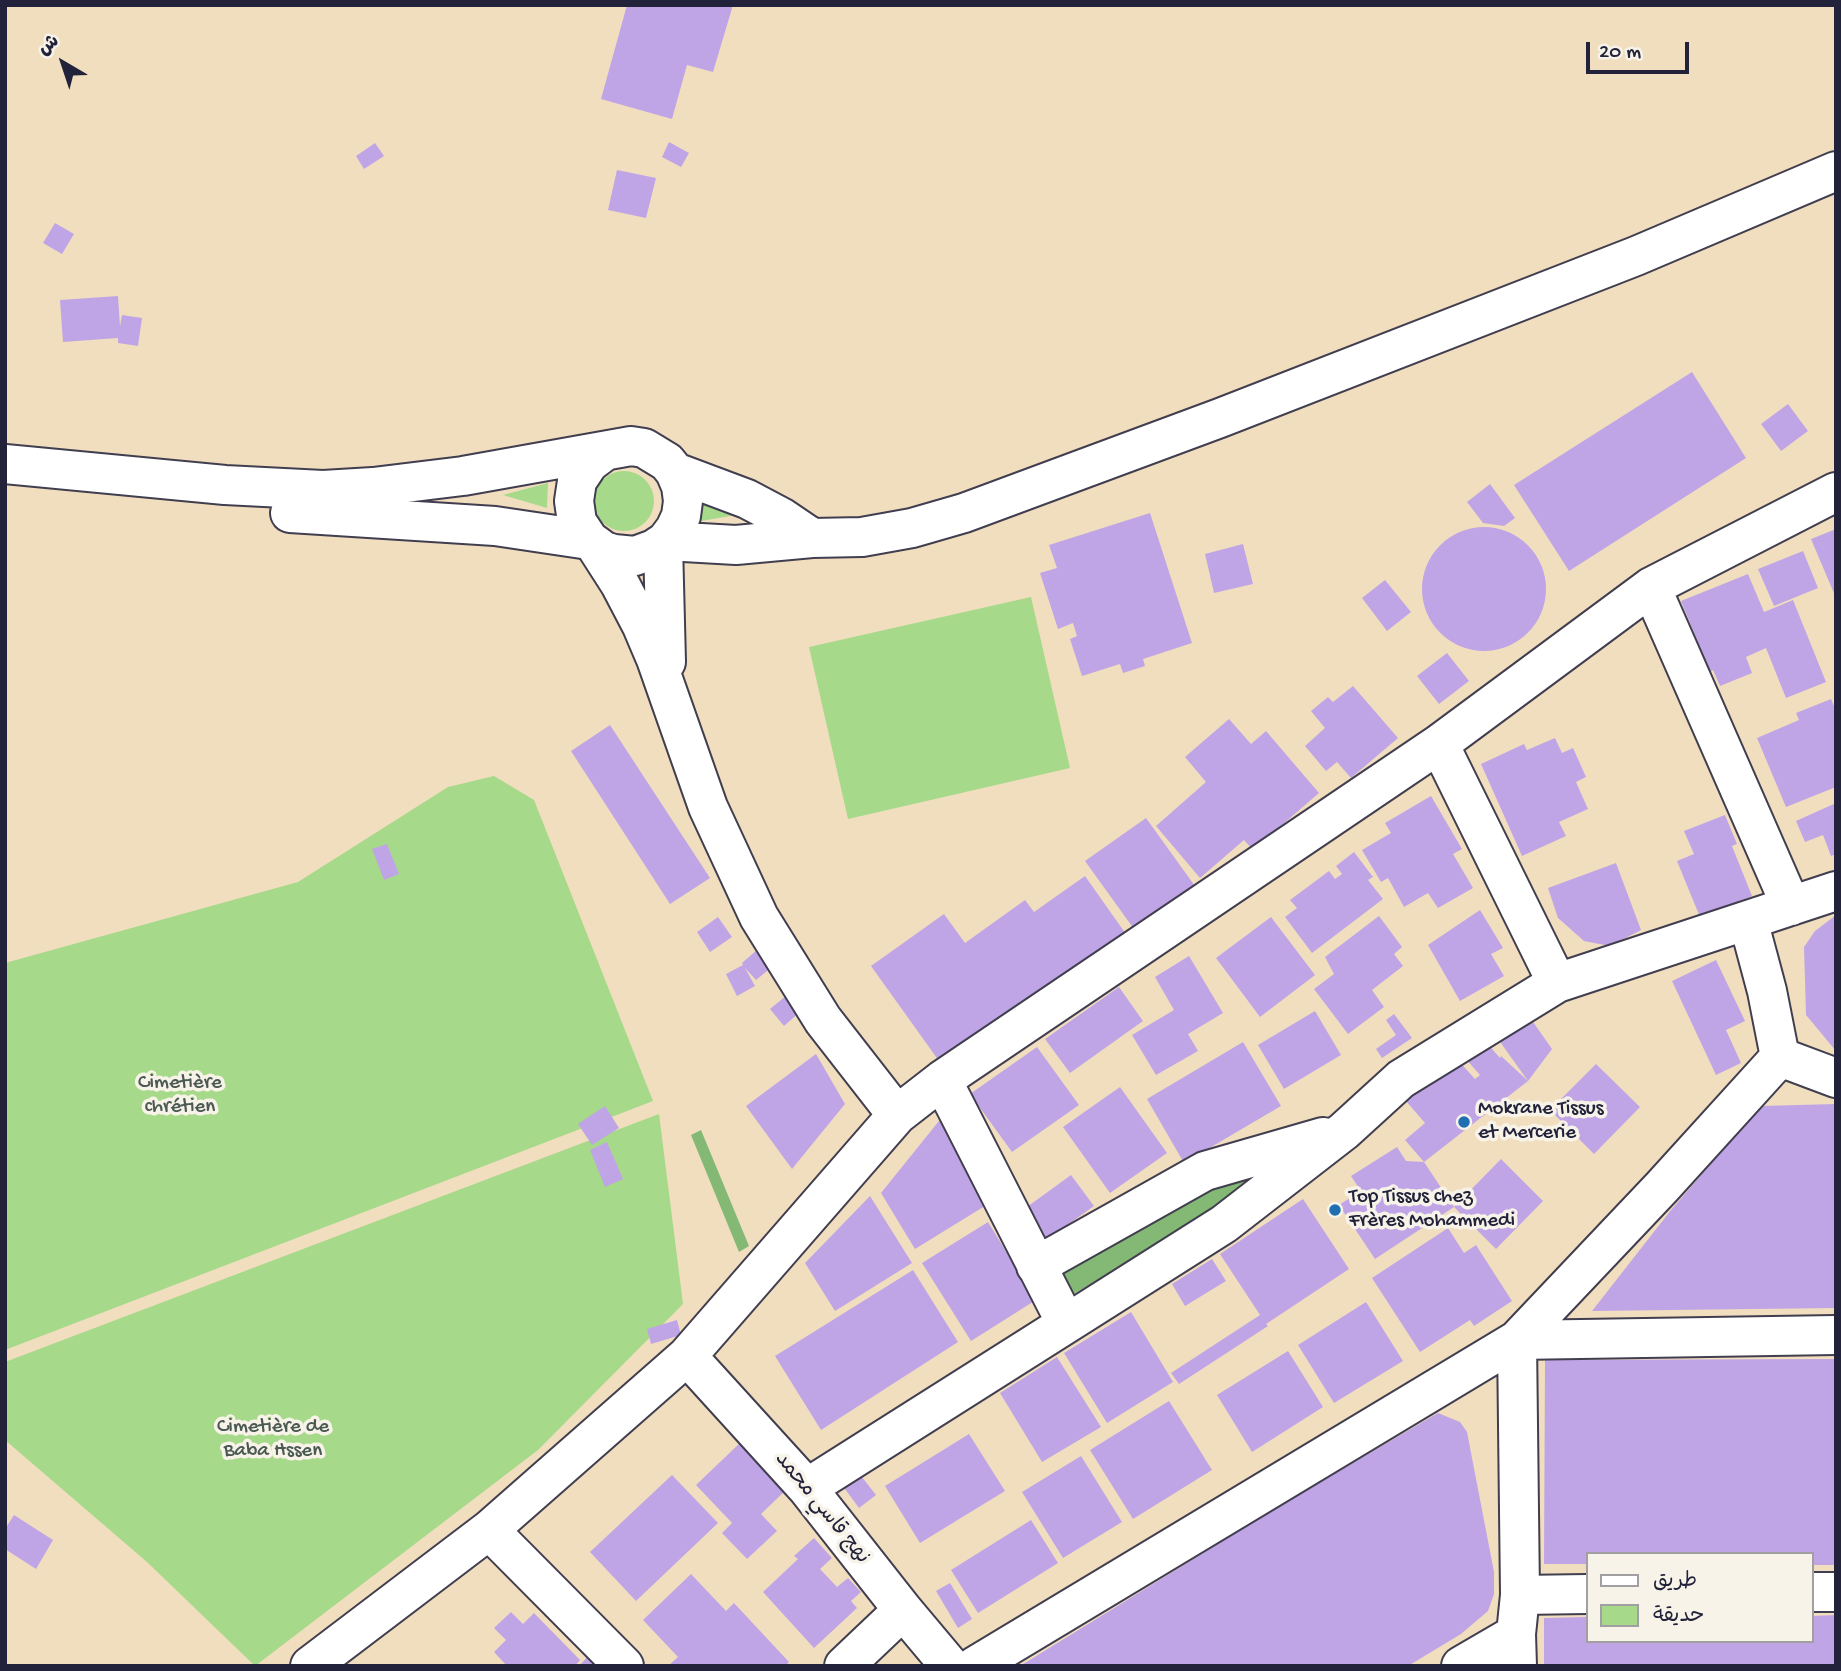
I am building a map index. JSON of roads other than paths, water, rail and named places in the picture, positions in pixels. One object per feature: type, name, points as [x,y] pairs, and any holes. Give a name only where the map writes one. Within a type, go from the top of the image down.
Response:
[{"type":"street","points":[[664,542],[736,545],[812,538],[862,537],[912,528],[964,513],[1220,418],[1636,256],[1836,171]]},
{"type":"street","points":[[5,464],[237,486],[323,490],[463,477],[618,447],[644,448],[667,462],[675,472],[683,501],[681,516],[675,529],[664,542],[635,556],[614,554],[592,542],[495,526],[240,509],[5,486]]},
{"type":"street","points":[[606,451],[589,463],[577,481],[573,501],[577,522],[620,584],[642,626],[708,807],[759,917],[823,1020],[897,1115]]},
{"type":"street","points":[[675,472],[747,499],[812,538]]},
{"type":"street","points":[[310,1666],[489,1530],[687,1356],[897,1115],[942,1080],[1439,744],[1651,587],[1836,492]]},
{"type":"street","points":[[664,542],[668,692]]},
{"type":"street","points":[[1651,587],[1791,906]]},
{"type":"street","points":[[1439,744],[1557,983]]},
{"type":"street","points":[[807,1488],[1224,1224],[1344,1130],[1401,1079],[1557,983],[1836,891]]},
{"type":"street","points":[[1748,920],[1767,991],[1780,1056]]},
{"type":"street","points":[[1780,1056],[1836,1078]]},
{"type":"street","points":[[975,1666],[1517,1340],[1662,1187],[1780,1056]]},
{"type":"street","points":[[942,1080],[1066,1323]]},
{"type":"street","points":[[1036,1266],[1205,1171],[1344,1130]]},
{"type":"street","points":[[1517,1340],[1836,1335]]},
{"type":"street","points":[[1461,1666],[1517,1650],[1520,1595],[1517,1340]]},
{"type":"street","name":"نهج قاسي محمد","points":[[687,1356],[807,1488],[950,1666]]},
{"type":"street","points":[[489,1530],[624,1666]]},
{"type":"street","points":[[1813,1592],[1836,1592]]},
{"type":"street","points":[[1520,1595],[1586,1594]]},
{"type":"street","points":[[844,1666],[903,1610]]},
{"type":"place","name":"Mokrane Tissus et Mercerie","points":[[1464,1122]]},
{"type":"place","name":"Top Tissus chez Frères Mohammedi","points":[[1335,1210]]},
{"type":"park label","name":"Cimetière chrétien","points":[[180,1096]]},
{"type":"park label","name":"Cimetière de Baba Hssen","points":[[273,1440]]}]
